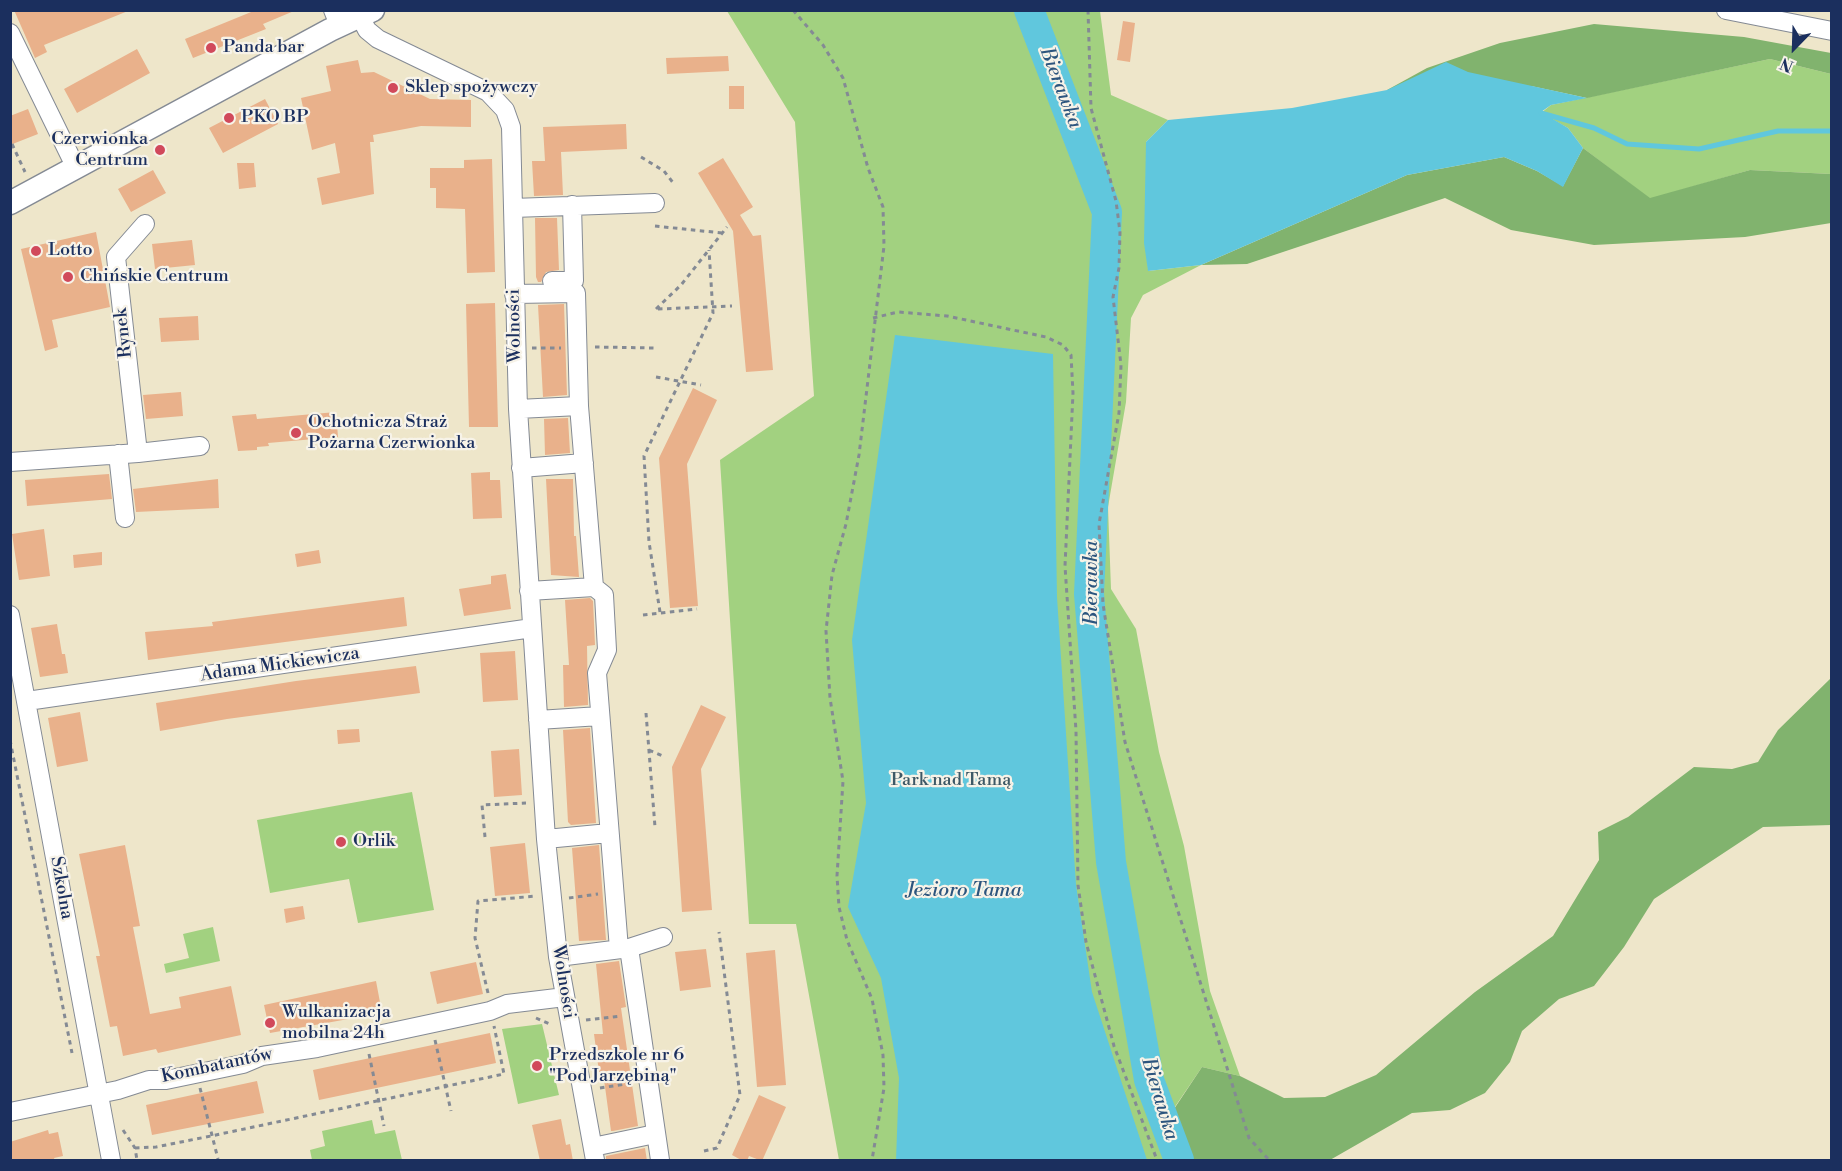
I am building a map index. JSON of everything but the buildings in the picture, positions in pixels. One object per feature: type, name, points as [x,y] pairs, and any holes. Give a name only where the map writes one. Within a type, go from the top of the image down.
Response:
[{"type":"main road","points":[[10,203],[336,18],[367,13]]},
{"type":"street","points":[[1725,10],[1832,31]]},
{"type":"street","name":"Wolności","points":[[367,13],[371,35],[488,92],[500,103],[511,127],[518,409],[546,839],[558,957],[565,996],[565,1024],[594,1154]]},
{"type":"street","points":[[13,44],[75,168]]},
{"type":"street","points":[[513,208],[655,203]]},
{"type":"street","points":[[514,288],[574,281],[572,205]]},
{"type":"street","name":"Rynek","points":[[138,453],[116,257],[145,224]]},
{"type":"street","points":[[514,288],[576,293],[579,406],[594,587],[604,596],[607,650],[597,673],[614,892],[638,1014],[660,1161]]},
{"type":"street","points":[[518,409],[579,406]]},
{"type":"street","points":[[10,462],[84,451],[118,454],[201,446]]},
{"type":"street","points":[[118,454],[125,518]]},
{"type":"street","points":[[521,468],[584,463]]},
{"type":"street","points":[[529,591],[594,587]]},
{"type":"street","name":"Szkolna","points":[[10,615],[111,1161]]},
{"type":"street","name":"Adama Mickiewicza","points":[[27,701],[532,628]]},
{"type":"street","points":[[538,720],[600,716]]},
{"type":"street","points":[[546,839],[609,833]]},
{"type":"street","points":[[558,957],[624,949],[663,937]]},
{"type":"street","name":"Kombatantów","points":[[10,1112],[99,1094],[149,1080],[166,1080],[243,1064],[262,1056],[318,1048],[490,1011],[507,1004],[565,996]]},
{"type":"street","points":[[594,1154],[655,1134]]},
{"type":"path","points":[[792,10],[823,45],[843,78],[868,168],[884,207],[884,246],[873,318],[859,454],[846,524],[832,575],[826,631],[830,698],[843,782],[837,876],[839,907],[847,939],[872,999],[883,1055],[884,1088],[872,1161]]},
{"type":"path","points":[[1088,10],[1091,108],[1116,201],[1120,232],[1119,268],[1113,297],[1121,365],[1119,413],[1099,524],[1103,604],[1125,742],[1250,1138],[1269,1161]]},
{"type":"path","points":[[12,144],[28,180]]},
{"type":"path","points":[[641,157],[664,171],[674,184]]},
{"type":"path","points":[[655,226],[722,234]]},
{"type":"path","points":[[727,227],[681,285],[656,309],[732,306]]},
{"type":"path","points":[[660,612],[649,542],[644,456],[714,306],[709,250]]},
{"type":"path","points":[[873,318],[898,312],[947,316],[1046,337],[1064,345],[1071,355],[1074,373],[1065,566],[1076,731],[1078,885],[1086,942],[1114,1046],[1157,1161]]},
{"type":"path","points":[[656,377],[701,385]]},
{"type":"path","points":[[643,615],[697,609]]},
{"type":"path","points":[[646,714],[655,827]]},
{"type":"path","points":[[10,740],[73,1054]]},
{"type":"path","points":[[649,750],[664,757]]},
{"type":"path","points":[[485,837],[482,805],[533,802]]},
{"type":"path","points":[[561,898],[614,892]]},
{"type":"path","points":[[489,1001],[475,938],[478,901],[541,895]]},
{"type":"path","points":[[704,1151],[717,1148],[740,1095],[719,932]]},
{"type":"path","points":[[534,1017],[565,1024],[638,1014]]},
{"type":"path","points":[[135,1148],[211,1136],[292,1117],[504,1074],[493,1021]]},
{"type":"path","points":[[434,1034],[451,1111]]},
{"type":"path","points":[[368,1047],[384,1126]]},
{"type":"path","points":[[592,1090],[647,1080]]},
{"type":"path","points":[[199,1083],[218,1159]]},
{"type":"path","points":[[121,1128],[135,1148],[137,1161]]},
{"type":"green space","name":"Park nad Tamą","points":[[727,11],[1100,11],[1111,95],[1168,120],[1146,142],[1148,271],[1201,265],[1143,295],[1131,318],[1126,402],[1108,507],[1111,589],[1136,629],[1159,752],[1184,846],[1210,991],[1240,1076],[1202,1067],[1170,1114],[1191,1160],[839,1160],[796,924],[749,924],[720,460],[814,396],[795,122]]},
{"type":"green space","points":[[1594,24],[1744,37],[1831,53],[1831,74],[1770,59],[1587,98],[1531,86],[1387,90],[1427,68],[1500,43]]},
{"type":"green space","points":[[1770,59],[1831,74],[1831,174],[1750,170],[1650,199],[1583,148],[1568,128],[1541,113],[1551,105]]},
{"type":"green space","points":[[1583,148],[1650,198],[1750,170],[1831,174],[1831,223],[1745,237],[1594,245],[1511,230],[1445,198],[1247,264],[1201,265],[1407,175],[1504,157],[1537,171],[1563,186]]},
{"type":"green space","points":[[1831,678],[1831,825],[1763,827],[1654,899],[1624,947],[1594,986],[1559,999],[1522,1031],[1510,1062],[1485,1093],[1450,1110],[1412,1113],[1330,1160],[1191,1160],[1170,1115],[1202,1067],[1240,1076],[1284,1098],[1325,1097],[1376,1075],[1475,992],[1553,936],[1599,860],[1598,832],[1628,817],[1694,767],[1732,769],[1758,762],[1778,730]]},
{"type":"green space","name":"Orlik","points":[[412,792],[434,910],[358,923],[349,879],[270,893],[257,820]]},
{"type":"green space","points":[[213,927],[220,961],[166,973],[164,964],[189,958],[183,934]]},
{"type":"green space","points":[[542,1024],[559,1095],[518,1104],[502,1029]]},
{"type":"green space","points":[[372,1120],[375,1134],[395,1130],[402,1160],[312,1160],[310,1150],[325,1146],[322,1131]]},
{"type":"water","points":[[1446,62],[1468,72],[1587,98],[1551,105],[1541,112],[1568,128],[1583,148],[1563,187],[1537,171],[1504,157],[1407,175],[1201,265],[1148,271],[1144,243],[1146,142],[1168,120],[1292,108],[1387,90]]},
{"type":"water","name":"Jezioro Tama","points":[[895,335],[1053,354],[1057,597],[1076,885],[1092,992],[1147,1160],[896,1160],[899,1078],[881,978],[848,907],[866,803],[852,640]]},
{"type":"waterway","name":"Bierawka","points":[[1029,10],[1107,212],[1089,594],[1111,862],[1149,1080],[1179,1160]]},
{"type":"waterway","points":[[1541,113],[1594,128],[1627,144],[1699,149],[1778,131],[1832,131]]},
{"type":"place","name":"Panda bar","points":[[211,48]]},
{"type":"place","name":"Sklep spożywczy","points":[[393,88]]},
{"type":"place","name":"PKO BP","points":[[229,118]]},
{"type":"place","name":"Czerwionka Centrum","points":[[160,150]]},
{"type":"place","name":"Lotto","points":[[36,251]]},
{"type":"place","name":"Chińskie Centrum","points":[[68,277]]},
{"type":"place","name":"Ochotnicza Straż Pożarna Czerwionka","points":[[296,433]]},
{"type":"place","name":"Orlik","points":[[341,842]]},
{"type":"place","name":"Wulkanizacja mobilna 24h","points":[[270,1023]]},
{"type":"place","name":"Przedszkole nr 6 \"Pod Jarzębiną\"","points":[[537,1066]]}]
